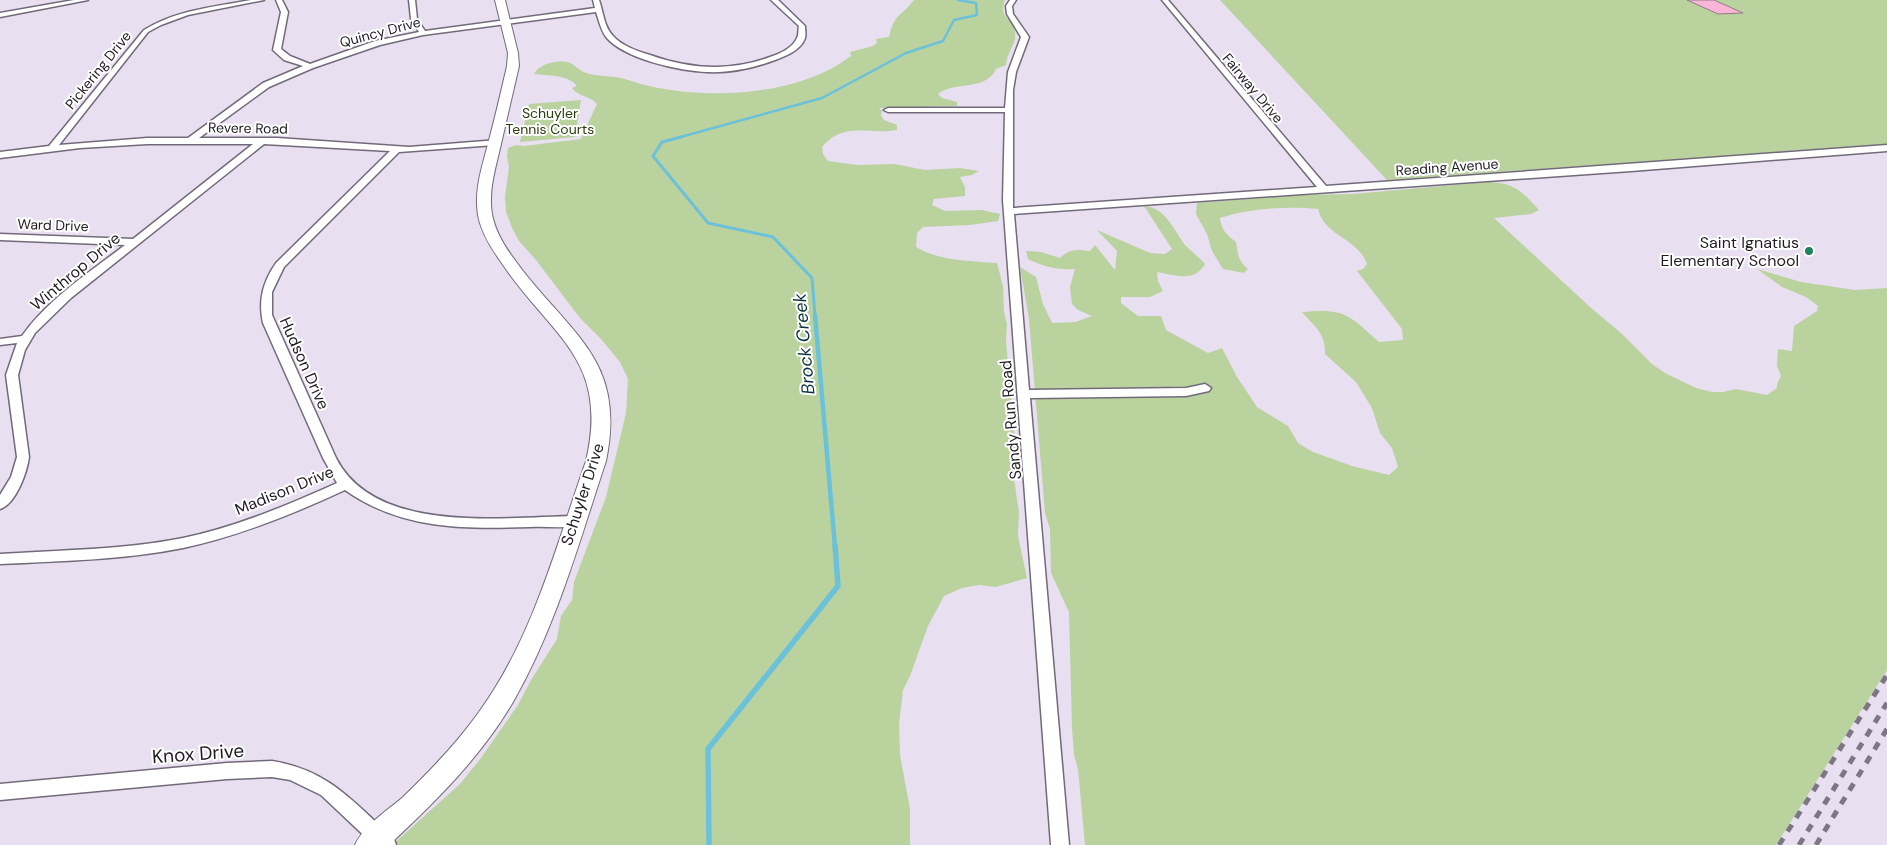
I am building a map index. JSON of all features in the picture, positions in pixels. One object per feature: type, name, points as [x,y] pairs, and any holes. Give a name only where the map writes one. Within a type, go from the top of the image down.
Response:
[{"type":"street","points":[[0,15],[84,0]]},
{"type":"street","name":"Pickering Drive","points":[[52,148],[146,31],[159,23],[178,17],[261,0]]},
{"type":"street","points":[[279,0],[285,8],[286,14],[276,42],[277,50],[287,58],[310,66]]},
{"type":"street","points":[[412,0],[414,19],[423,33]]},
{"type":"street","name":"Schuyler Drive","points":[[378,842],[444,775],[476,735],[517,672],[535,633],[596,461],[601,440],[602,403],[596,379],[585,358],[508,262],[486,222],[483,204],[484,188],[513,66],[513,53],[500,0]]},
{"type":"street","points":[[596,0],[609,36],[629,50],[689,68],[721,70],[744,67],[773,58],[785,53],[798,43],[802,35],[802,26],[774,0]]},
{"type":"street","name":"Sandy Run Road","points":[[1013,0],[1009,10],[1025,37],[1012,72],[1009,90],[1007,175],[1009,211],[1025,394],[1042,648],[1060,845]]},
{"type":"street","name":"Fairway Drive","points":[[1165,0],[1246,100],[1324,190]]},
{"type":"street","name":"Quincy Drive","points":[[190,140],[253,93],[278,79],[378,43],[423,33],[599,10]]},
{"type":"street","points":[[888,110],[1009,110]]},
{"type":"street","name":"Revere Road","points":[[0,155],[121,142],[190,140],[262,141],[396,150],[495,142]]},
{"type":"street","name":"Winthrop Drive","points":[[0,504],[12,490],[22,466],[23,457],[12,375],[19,348],[24,339],[47,312],[262,141]]},
{"type":"street","name":"Reading Avenue","points":[[1009,211],[1324,190],[1887,148]]},
{"type":"street","name":"Hudson Drive","points":[[346,484],[330,458],[269,323],[265,297],[274,274],[280,265],[396,150]]},
{"type":"street","name":"Ward Drive","points":[[0,237],[136,242]]},
{"type":"street","points":[[0,342],[24,339]]},
{"type":"street","points":[[1025,394],[1186,392],[1204,388]]},
{"type":"street","name":"Madison Drive","points":[[0,559],[111,552],[181,543],[216,535],[281,514],[346,484],[370,501],[388,510],[433,520],[470,522],[575,521]]},
{"type":"street","name":"Knox Drive","points":[[0,792],[227,771],[272,769],[291,772],[317,783],[378,842]]},
{"type":"green space","points":[[914,0],[1005,0],[1003,11],[1014,27],[1015,36],[1006,65],[996,69],[992,76],[978,83],[945,90],[938,94],[942,98],[957,102],[957,106],[879,108],[882,111],[881,116],[884,120],[897,125],[897,130],[856,131],[839,134],[822,147],[823,154],[828,161],[857,165],[894,164],[925,170],[960,168],[979,171],[972,175],[960,177],[965,187],[965,196],[934,199],[932,205],[945,211],[982,210],[1000,214],[998,221],[970,225],[923,227],[917,233],[916,247],[945,258],[997,263],[1003,286],[1004,312],[1007,324],[1006,341],[1018,461],[1014,479],[1019,512],[1018,536],[1027,578],[996,587],[979,585],[962,588],[944,596],[928,626],[903,690],[899,724],[900,755],[910,809],[910,845],[392,845],[460,784],[481,758],[518,705],[531,680],[557,639],[561,616],[572,600],[574,582],[606,497],[626,413],[628,379],[620,362],[580,318],[536,260],[519,241],[506,212],[505,197],[509,167],[508,148],[516,145],[524,146],[581,139],[597,104],[574,91],[572,88],[577,86],[568,79],[534,74],[544,65],[553,62],[563,62],[570,63],[590,74],[616,77],[673,90],[699,93],[753,91],[780,87],[806,80],[830,69],[851,56],[850,52],[873,46],[877,43],[876,39],[889,37],[893,23]]},
{"type":"green space","points":[[1220,0],[1887,0],[1887,144],[1387,180]]},
{"type":"green space","name":"Schuyler Tennis Courts","points":[[581,100],[575,137],[520,142],[529,104]]},
{"type":"green space","points":[[1496,182],[1516,189],[1539,210],[1531,214],[1494,218],[1622,334],[1652,364],[1665,373],[1696,388],[1712,392],[1736,389],[1767,395],[1777,388],[1781,376],[1777,366],[1778,349],[1792,351],[1794,326],[1817,311],[1818,306],[1806,297],[1782,287],[1757,269],[1801,282],[1855,290],[1887,288],[1887,670],[1776,845],[1085,845],[1072,728],[1069,612],[1051,573],[1050,529],[1045,513],[1029,319],[1020,267],[1036,277],[1043,304],[1052,323],[1075,322],[1092,316],[1078,310],[1072,304],[1070,287],[1075,269],[1062,269],[1040,264],[1028,259],[1026,251],[1041,252],[1060,258],[1074,250],[1090,251],[1095,245],[1115,270],[1117,251],[1097,230],[1150,253],[1165,254],[1172,249],[1144,206],[1158,210],[1168,220],[1185,245],[1205,264],[1201,270],[1190,276],[1177,276],[1157,272],[1158,281],[1163,291],[1150,297],[1121,297],[1121,303],[1138,316],[1161,316],[1166,330],[1208,353],[1222,348],[1237,377],[1257,407],[1288,426],[1298,443],[1313,452],[1352,466],[1389,475],[1398,467],[1392,448],[1380,433],[1372,408],[1356,382],[1325,354],[1324,341],[1321,335],[1302,312],[1337,312],[1352,319],[1379,342],[1403,340],[1402,329],[1357,271],[1363,269],[1367,264],[1363,255],[1357,248],[1327,226],[1318,209],[1269,209],[1243,212],[1220,218],[1223,229],[1236,242],[1240,260],[1248,269],[1244,273],[1223,269],[1212,251],[1207,234],[1196,214],[1197,203],[1300,195],[1353,194]]},
{"type":"building","points":[[1687,0],[1714,0],[1743,13],[1718,14]]},
{"type":"waterway","name":"Brock Creek","points":[[677,138],[822,98],[906,53],[943,41],[954,20],[977,15],[976,3],[958,0]]},
{"type":"waterway","name":"Brock Creek","points":[[681,137],[662,142],[653,156],[708,223],[773,237],[812,278],[815,316]]},
{"type":"waterway","name":"Brock Creek","points":[[815,315],[835,547]]},
{"type":"waterway","name":"Brock Creek","points":[[709,845],[708,749],[838,586],[835,545]]},
{"type":"railway","points":[[1779,845],[1887,675]]},
{"type":"railway","points":[[1799,845],[1887,703]]},
{"type":"railway","points":[[1816,845],[1887,729]]},
{"type":"place","name":"Saint Ignatius Elementary School","points":[[1809,251]]}]
